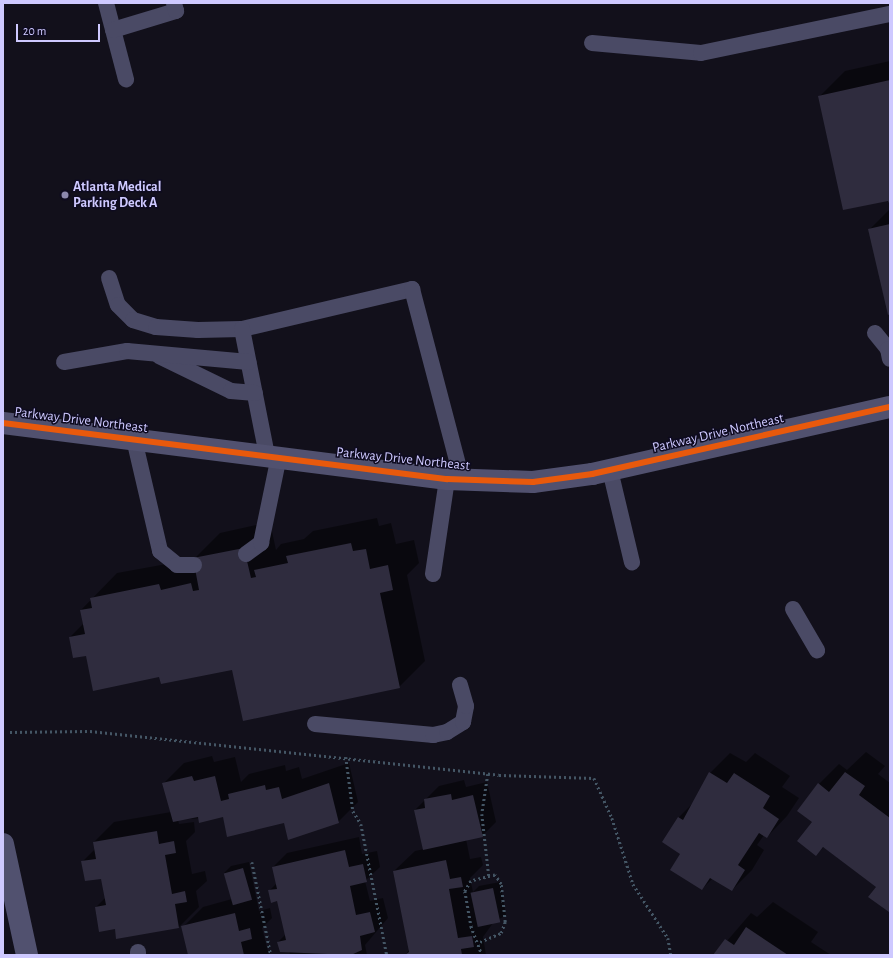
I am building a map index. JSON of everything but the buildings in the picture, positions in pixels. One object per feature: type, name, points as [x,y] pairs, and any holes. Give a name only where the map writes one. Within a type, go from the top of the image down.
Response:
[{"type":"street","name":"Parkway Drive Northeast","points":[[3,422],[454,479],[533,482],[610,470],[890,407]]},
{"type":"street","points":[[3,844],[27,955]]},
{"type":"lane","points":[[106,3],[126,79]]},
{"type":"lane","points":[[113,30],[176,11],[174,3]]},
{"type":"lane","points":[[592,43],[701,53],[890,14]]},
{"type":"lane","points":[[110,278],[118,305],[132,320],[178,329],[242,329],[412,289],[454,479],[434,574]]},
{"type":"lane","points":[[242,329],[255,393],[273,456],[260,543],[246,554]]},
{"type":"lane","points":[[875,333],[888,349],[890,359]]},
{"type":"lane","points":[[64,362],[109,353],[146,351],[249,362]]},
{"type":"lane","points":[[146,351],[231,391],[255,393]]},
{"type":"lane","points":[[134,439],[160,551],[177,565],[194,565]]},
{"type":"lane","points":[[610,470],[632,562]]},
{"type":"lane","points":[[793,609],[817,650]]},
{"type":"lane","points":[[315,724],[433,735],[447,732],[463,722],[466,706],[460,685]]},
{"type":"path","points":[[10,732],[90,731],[346,757],[488,774],[594,778],[612,818],[633,884],[668,938],[671,955]]},
{"type":"path","points":[[346,757],[353,811],[361,824],[387,955]]},
{"type":"path","points":[[488,774],[482,814],[489,876]]},
{"type":"path","points":[[252,862],[271,955]]},
{"type":"path","points":[[480,942],[501,933],[505,922],[501,884],[496,875],[471,881],[465,891],[471,926],[480,942],[482,955]]},
{"type":"cycle path","points":[[3,423],[447,479],[533,482],[592,474],[890,407]]},
{"type":"place","name":"Atlanta Medical Parking Deck A","points":[[65,195]]}]
